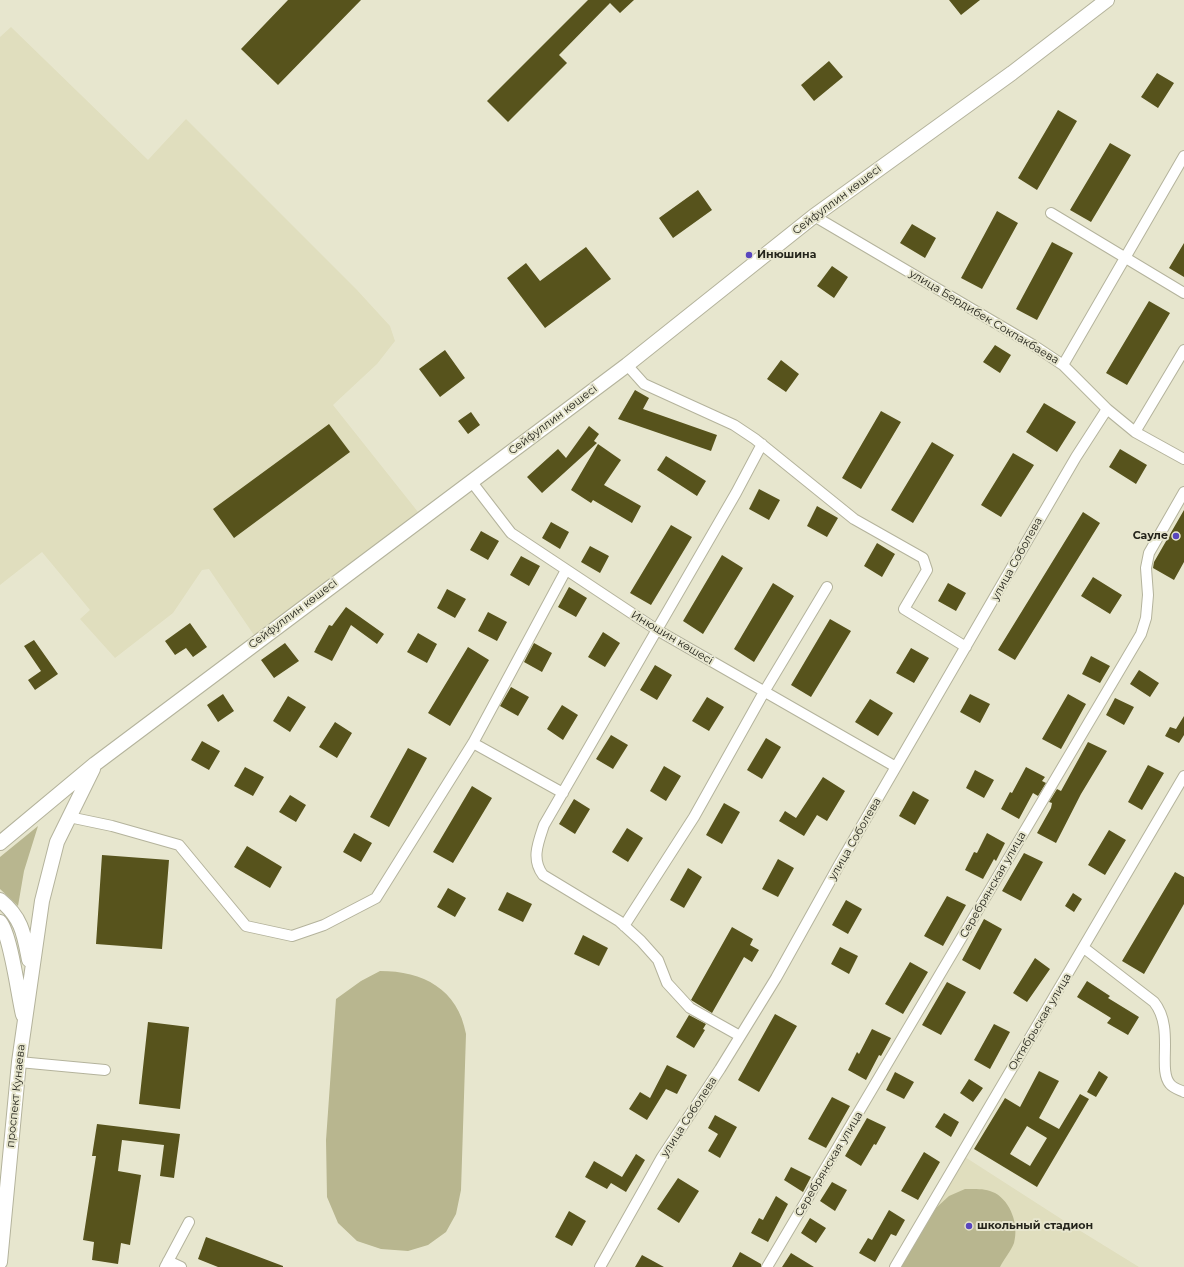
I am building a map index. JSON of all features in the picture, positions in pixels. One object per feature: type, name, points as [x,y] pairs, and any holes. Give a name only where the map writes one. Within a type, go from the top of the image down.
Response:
[{"type":"main road","name":"Сейфуллин көшесі","points":[[0,843],[95,764],[627,365],[814,216],[1012,73],[1107,0]]},
{"type":"main road","name":"проспект Кунаева","points":[[0,1262],[19,1062],[32,978],[37,932],[49,868],[69,817],[95,764]]},
{"type":"main road","points":[[0,900],[6,905],[22,926],[32,978]]},
{"type":"main road","points":[[0,922],[4,928],[10,948],[24,1022]]},
{"type":"street","points":[[1062,365],[1184,156]]},
{"type":"street","points":[[1051,213],[1184,293]]},
{"type":"street","name":"улица Бердибек Сокпакбаева","points":[[814,216],[989,317],[1062,365],[1107,409],[1135,432],[1184,459]]},
{"type":"street","points":[[1135,432],[1184,350]]},
{"type":"street","points":[[627,365],[644,384],[734,425],[762,444],[854,519],[923,558],[927,570],[904,609],[966,647]]},
{"type":"street","name":"улица Соболева","points":[[600,1267],[662,1157],[776,978],[896,767],[1076,457],[1107,409]]},
{"type":"street","points":[[740,1036],[690,1008],[668,983],[658,960],[642,941],[624,926],[543,876],[537,867],[538,843],[544,825],[736,493],[762,444]]},
{"type":"street","name":"Инюшин көшесі","points":[[471,481],[511,534],[656,630],[896,767]]},
{"type":"street","name":"Серебрянская улица","points":[[767,1267],[1141,634],[1146,618],[1148,595],[1146,568],[1149,553],[1184,492]]},
{"type":"street","points":[[69,817],[112,826],[178,845],[246,926],[292,936],[324,925],[376,898],[473,743],[566,570]]},
{"type":"street","points":[[624,926],[694,817],[764,692],[827,587]]},
{"type":"street","points":[[473,743],[563,793]]},
{"type":"street","name":"Октябрьская улица","points":[[895,1267],[1184,776]]},
{"type":"street","points":[[1084,948],[1154,1002],[1160,1009],[1165,1025],[1166,1076],[1170,1085],[1184,1092]]},
{"type":"street","points":[[19,1062],[105,1070]]},
{"type":"street","points":[[181,1267],[167,1264],[189,1222]]},
{"type":"shaded area","points":[[11,27],[148,160],[186,119],[357,290],[390,326],[395,341],[377,364],[333,405],[422,517],[258,641],[209,569],[202,570],[173,613],[115,658],[80,619],[90,610],[42,552],[0,585],[0,37]]},
{"type":"shaded area","points":[[38,826],[24,871],[18,906],[0,889],[0,857]]},
{"type":"shaded area","points":[[380,971],[396,972],[424,979],[447,994],[462,1018],[466,1034],[461,1190],[456,1214],[446,1232],[428,1245],[408,1251],[381,1249],[357,1241],[338,1223],[327,1197],[326,1140],[336,999],[361,981]]},
{"type":"shaded area","points":[[965,1157],[1066,1222],[1139,1267],[901,1267]]},
{"type":"shaded area","name":"школьный стадион","points":[[965,1189],[992,1191],[1001,1197],[1009,1208],[1015,1229],[1014,1243],[1000,1267],[901,1267],[936,1208],[949,1196]]},
{"type":"building","points":[[288,0],[361,0],[278,85],[241,49]]},
{"type":"building","points":[[588,0],[634,0],[620,13],[610,3],[559,55],[567,63],[508,122],[487,101]]},
{"type":"building","points":[[949,0],[980,0],[961,15]]},
{"type":"building","points":[[829,61],[843,77],[814,101],[801,85]]},
{"type":"building","points":[[1157,73],[1174,83],[1158,108],[1141,97]]},
{"type":"building","points":[[1058,110],[1077,121],[1037,190],[1018,178]]},
{"type":"building","points":[[1110,143],[1131,155],[1091,222],[1070,210]]},
{"type":"building","points":[[698,190],[712,210],[673,238],[659,218]]},
{"type":"building","points":[[997,211],[1018,223],[982,289],[961,278]]},
{"type":"building","points":[[912,224],[936,238],[925,258],[900,243]]},
{"type":"building","points":[[1052,242],[1073,253],[1037,320],[1016,309]]},
{"type":"building","points":[[1184,243],[1184,277],[1169,268]]},
{"type":"building","points":[[586,247],[611,279],[545,328],[507,278],[526,263],[540,281]]},
{"type":"building","points":[[832,266],[848,277],[834,298],[817,286]]},
{"type":"building","points":[[1149,301],[1170,313],[1127,385],[1106,373]]},
{"type":"building","points":[[995,345],[1011,355],[1000,373],[983,362]]},
{"type":"building","points":[[445,350],[465,378],[440,397],[419,369]]},
{"type":"building","points":[[781,360],[799,374],[786,392],[767,379]]},
{"type":"building","points":[[635,390],[649,398],[643,409],[717,435],[711,451],[618,419]]},
{"type":"building","points":[[1044,403],[1076,422],[1057,452],[1026,432]]},
{"type":"building","points":[[881,411],[901,422],[861,489],[842,478]]},
{"type":"building","points":[[471,412],[480,425],[468,434],[458,421]]},
{"type":"building","points":[[329,424],[350,452],[234,538],[213,509]]},
{"type":"building","points":[[589,426],[599,434],[594,441],[597,443],[542,493],[527,477],[558,449],[566,458]]},
{"type":"building","points":[[932,442],[954,455],[913,523],[891,510]]},
{"type":"building","points":[[598,444],[621,460],[604,485],[641,506],[632,523],[593,500],[591,503],[571,490]]},
{"type":"building","points":[[1120,449],[1147,465],[1136,484],[1109,467]]},
{"type":"building","points":[[1013,453],[1034,465],[1001,517],[981,505]]},
{"type":"building","points":[[666,456],[706,481],[697,496],[657,470]]},
{"type":"building","points":[[759,489],[780,500],[769,520],[749,509]]},
{"type":"building","points":[[817,506],[838,518],[827,537],[807,526]]},
{"type":"building","name":"Сауле","points":[[1184,510],[1184,562],[1174,580],[1153,568],[1154,562]]},
{"type":"building","points":[[1083,512],[1100,523],[1015,660],[998,650]]},
{"type":"building","points":[[551,522],[569,532],[560,549],[542,538]]},
{"type":"building","points":[[671,525],[692,537],[651,605],[630,593]]},
{"type":"building","points":[[481,531],[499,541],[488,560],[470,550]]},
{"type":"building","points":[[877,543],[895,554],[882,577],[864,566]]},
{"type":"building","points":[[590,546],[609,556],[600,573],[581,562]]},
{"type":"building","points":[[722,555],[743,568],[703,634],[683,621]]},
{"type":"building","points":[[521,556],[540,566],[529,586],[510,575]]},
{"type":"building","points":[[1093,577],[1122,595],[1110,614],[1081,596]]},
{"type":"building","points":[[773,583],[794,596],[754,662],[734,649]]},
{"type":"building","points":[[948,583],[966,593],[956,611],[938,601]]},
{"type":"building","points":[[569,587],[587,598],[576,617],[558,607]]},
{"type":"building","points":[[447,589],[466,599],[455,618],[437,608]]},
{"type":"building","points":[[346,607],[384,634],[377,644],[351,625],[332,661],[314,652],[329,625],[332,626]]},
{"type":"building","points":[[488,612],[507,622],[497,641],[478,631]]},
{"type":"building","points":[[830,619],[851,631],[811,697],[791,685]]},
{"type":"building","points":[[190,623],[207,647],[193,657],[186,648],[175,655],[165,641]]},
{"type":"building","points":[[603,632],[620,643],[605,667],[588,657]]},
{"type":"building","points":[[418,633],[437,644],[427,663],[407,652]]},
{"type":"building","points":[[34,640],[58,674],[35,690],[28,680],[41,671],[24,646]]},
{"type":"building","points":[[285,643],[299,661],[274,678],[261,660]]},
{"type":"building","points":[[534,643],[552,653],[542,672],[524,662]]},
{"type":"building","points":[[468,647],[489,660],[450,726],[428,713]]},
{"type":"building","points":[[911,648],[929,658],[914,683],[896,673]]},
{"type":"building","points":[[1091,656],[1110,666],[1100,683],[1082,674]]},
{"type":"building","points":[[655,665],[672,675],[657,700],[640,690]]},
{"type":"building","points":[[1139,670],[1159,683],[1150,697],[1130,684]]},
{"type":"building","points":[[511,687],[529,697],[518,716],[500,706]]},
{"type":"building","points":[[223,694],[234,711],[218,722],[207,705]]},
{"type":"building","points":[[970,694],[990,704],[980,723],[960,712]]},
{"type":"building","points":[[1068,694],[1086,704],[1061,749],[1042,739]]},
{"type":"building","points":[[288,696],[306,707],[290,732],[273,721]]},
{"type":"building","points":[[707,697],[724,707],[709,731],[692,721]]},
{"type":"building","points":[[1115,698],[1134,707],[1124,725],[1106,715]]},
{"type":"building","points":[[870,699],[893,713],[878,736],[855,722]]},
{"type":"building","points":[[562,705],[578,715],[563,740],[547,729]]},
{"type":"building","points":[[1184,716],[1184,735],[1179,743],[1165,736],[1170,727],[1176,729]]},
{"type":"building","points":[[335,722],[352,733],[337,758],[319,747]]},
{"type":"building","points":[[611,735],[628,745],[613,769],[596,759]]},
{"type":"building","points":[[766,738],[781,747],[762,779],[747,770]]},
{"type":"building","points":[[202,741],[220,751],[209,770],[191,760]]},
{"type":"building","points":[[1088,742],[1107,751],[1081,794],[1056,843],[1037,833],[1051,808],[1052,803],[1049,802],[1057,789],[1061,791]]},
{"type":"building","points":[[408,748],[427,758],[389,827],[370,817]]},
{"type":"building","points":[[1148,765],[1164,773],[1142,810],[1128,802]]},
{"type":"building","points":[[664,766],[681,776],[666,801],[650,791]]},
{"type":"building","points":[[245,767],[264,777],[253,796],[234,786]]},
{"type":"building","points":[[1026,767],[1045,777],[1042,781],[1046,783],[1038,796],[1033,793],[1019,819],[1001,809],[1010,792],[1012,793]]},
{"type":"building","points":[[975,770],[994,780],[984,798],[966,788]]},
{"type":"building","points":[[823,777],[845,791],[827,821],[817,815],[804,836],[779,821],[785,811],[796,818]]},
{"type":"building","points":[[472,786],[492,798],[453,863],[433,852]]},
{"type":"building","points":[[913,791],[929,800],[915,825],[899,816]]},
{"type":"building","points":[[290,795],[306,805],[296,822],[279,812]]},
{"type":"building","points":[[574,799],[590,809],[575,834],[559,824]]},
{"type":"building","points":[[724,803],[740,812],[722,844],[706,835]]},
{"type":"building","points":[[627,828],[643,838],[628,862],[612,852]]},
{"type":"building","points":[[1109,830],[1126,840],[1105,875],[1088,865]]},
{"type":"building","points":[[354,833],[372,843],[361,862],[343,852]]},
{"type":"building","points":[[987,833],[1005,843],[996,861],[994,859],[983,879],[965,870],[974,852],[977,853]]},
{"type":"building","points":[[247,846],[282,867],[270,888],[234,867]]},
{"type":"building","points":[[1024,853],[1043,862],[1021,901],[1002,891]]},
{"type":"building","points":[[102,855],[169,860],[162,949],[96,944]]},
{"type":"building","points":[[778,859],[794,868],[778,897],[762,889]]},
{"type":"building","points":[[688,868],[702,877],[684,908],[670,900]]},
{"type":"building","points":[[1175,872],[1184,877],[1184,904],[1144,974],[1122,961]]},
{"type":"building","points":[[448,888],[466,898],[455,917],[437,907]]},
{"type":"building","points":[[507,892],[532,904],[523,922],[498,910]]},
{"type":"building","points":[[1073,893],[1082,899],[1074,912],[1065,906]]},
{"type":"building","points":[[947,896],[966,905],[943,946],[924,936]]},
{"type":"building","points":[[846,900],[862,909],[848,934],[832,925]]},
{"type":"building","points":[[984,919],[1002,929],[980,970],[962,960]]},
{"type":"building","points":[[732,927],[753,939],[750,945],[759,950],[752,962],[744,957],[712,1013],[691,1000]]},
{"type":"building","points":[[583,935],[608,948],[599,966],[574,954]]},
{"type":"building","points":[[840,947],[858,956],[849,974],[831,964]]},
{"type":"building","points":[[1035,958],[1050,969],[1027,1002],[1013,993]]},
{"type":"building","points":[[910,962],[928,972],[903,1014],[885,1004]]},
{"type":"building","points":[[1087,981],[1110,996],[1108,998],[1139,1017],[1128,1035],[1107,1023],[1111,1018],[1077,997]]},
{"type":"building","points":[[947,982],[966,992],[941,1035],[922,1025]]},
{"type":"building","points":[[775,1014],[797,1026],[759,1092],[738,1080]]},
{"type":"building","points":[[689,1015],[706,1024],[703,1029],[705,1030],[694,1048],[676,1037]]},
{"type":"building","points":[[148,1022],[189,1027],[180,1109],[139,1104]]},
{"type":"building","points":[[994,1024],[1010,1032],[990,1069],[974,1060]]},
{"type":"building","points":[[872,1029],[891,1038],[881,1056],[879,1055],[866,1080],[848,1070],[857,1052],[859,1054]]},
{"type":"building","points":[[667,1065],[687,1075],[677,1094],[666,1089],[647,1120],[629,1109],[640,1092],[650,1098]]},
{"type":"building","points":[[1039,1071],[1059,1081],[1039,1118],[1059,1129],[1080,1094],[1089,1099],[1037,1187],[974,1149],[1005,1098],[1020,1107]],"holes":[[[1027,1126],[1047,1138],[1030,1166],[1010,1154]]]},
{"type":"building","points":[[1099,1071],[1108,1077],[1096,1097],[1087,1092]]},
{"type":"building","points":[[895,1072],[914,1082],[904,1099],[886,1090]]},
{"type":"building","points":[[969,1079],[983,1088],[973,1102],[960,1093]]},
{"type":"building","points":[[832,1097],[850,1106],[826,1148],[808,1139]]},
{"type":"building","points":[[944,1113],[959,1122],[951,1137],[935,1127]]},
{"type":"building","points":[[715,1115],[737,1127],[720,1158],[708,1151],[718,1134],[708,1128]]},
{"type":"building","points":[[867,1118],[886,1127],[876,1145],[874,1144],[861,1166],[845,1156]]},
{"type":"building","points":[[97,1124],[180,1134],[174,1178],[160,1176],[164,1145],[122,1140],[118,1171],[141,1175],[130,1245],[121,1243],[118,1264],[92,1260],[94,1242],[83,1240],[96,1156],[92,1156]]},
{"type":"building","points":[[924,1152],[940,1162],[918,1200],[901,1191]]},
{"type":"building","points":[[636,1154],[645,1160],[626,1192],[611,1183],[607,1189],[585,1177],[594,1161],[622,1177]]},
{"type":"building","points":[[791,1167],[811,1177],[803,1192],[784,1180]]},
{"type":"building","points":[[678,1178],[699,1191],[679,1223],[657,1209]]},
{"type":"building","points":[[832,1182],[847,1190],[835,1211],[820,1201]]},
{"type":"building","points":[[776,1196],[788,1204],[768,1242],[751,1233],[759,1218],[763,1220]]},
{"type":"building","points":[[889,1210],[905,1220],[896,1236],[891,1234],[875,1262],[859,1253],[868,1238],[872,1240]]},
{"type":"building","points":[[569,1211],[586,1221],[572,1246],[555,1237]]},
{"type":"building","points":[[810,1218],[826,1228],[816,1243],[801,1233]]},
{"type":"building","points":[[206,1237],[283,1267],[218,1267],[198,1259]]},
{"type":"building","points":[[740,1252],[761,1264],[761,1267],[732,1267]]},
{"type":"building","points":[[791,1253],[814,1267],[782,1267]]},
{"type":"building","points":[[642,1255],[664,1267],[635,1267]]},
{"type":"place","name":"Инюшина","points":[[749,255]]},
{"type":"place","name":"Сауле","points":[[1176,536]]},
{"type":"place","name":"школьный стадион","points":[[969,1226]]}]
